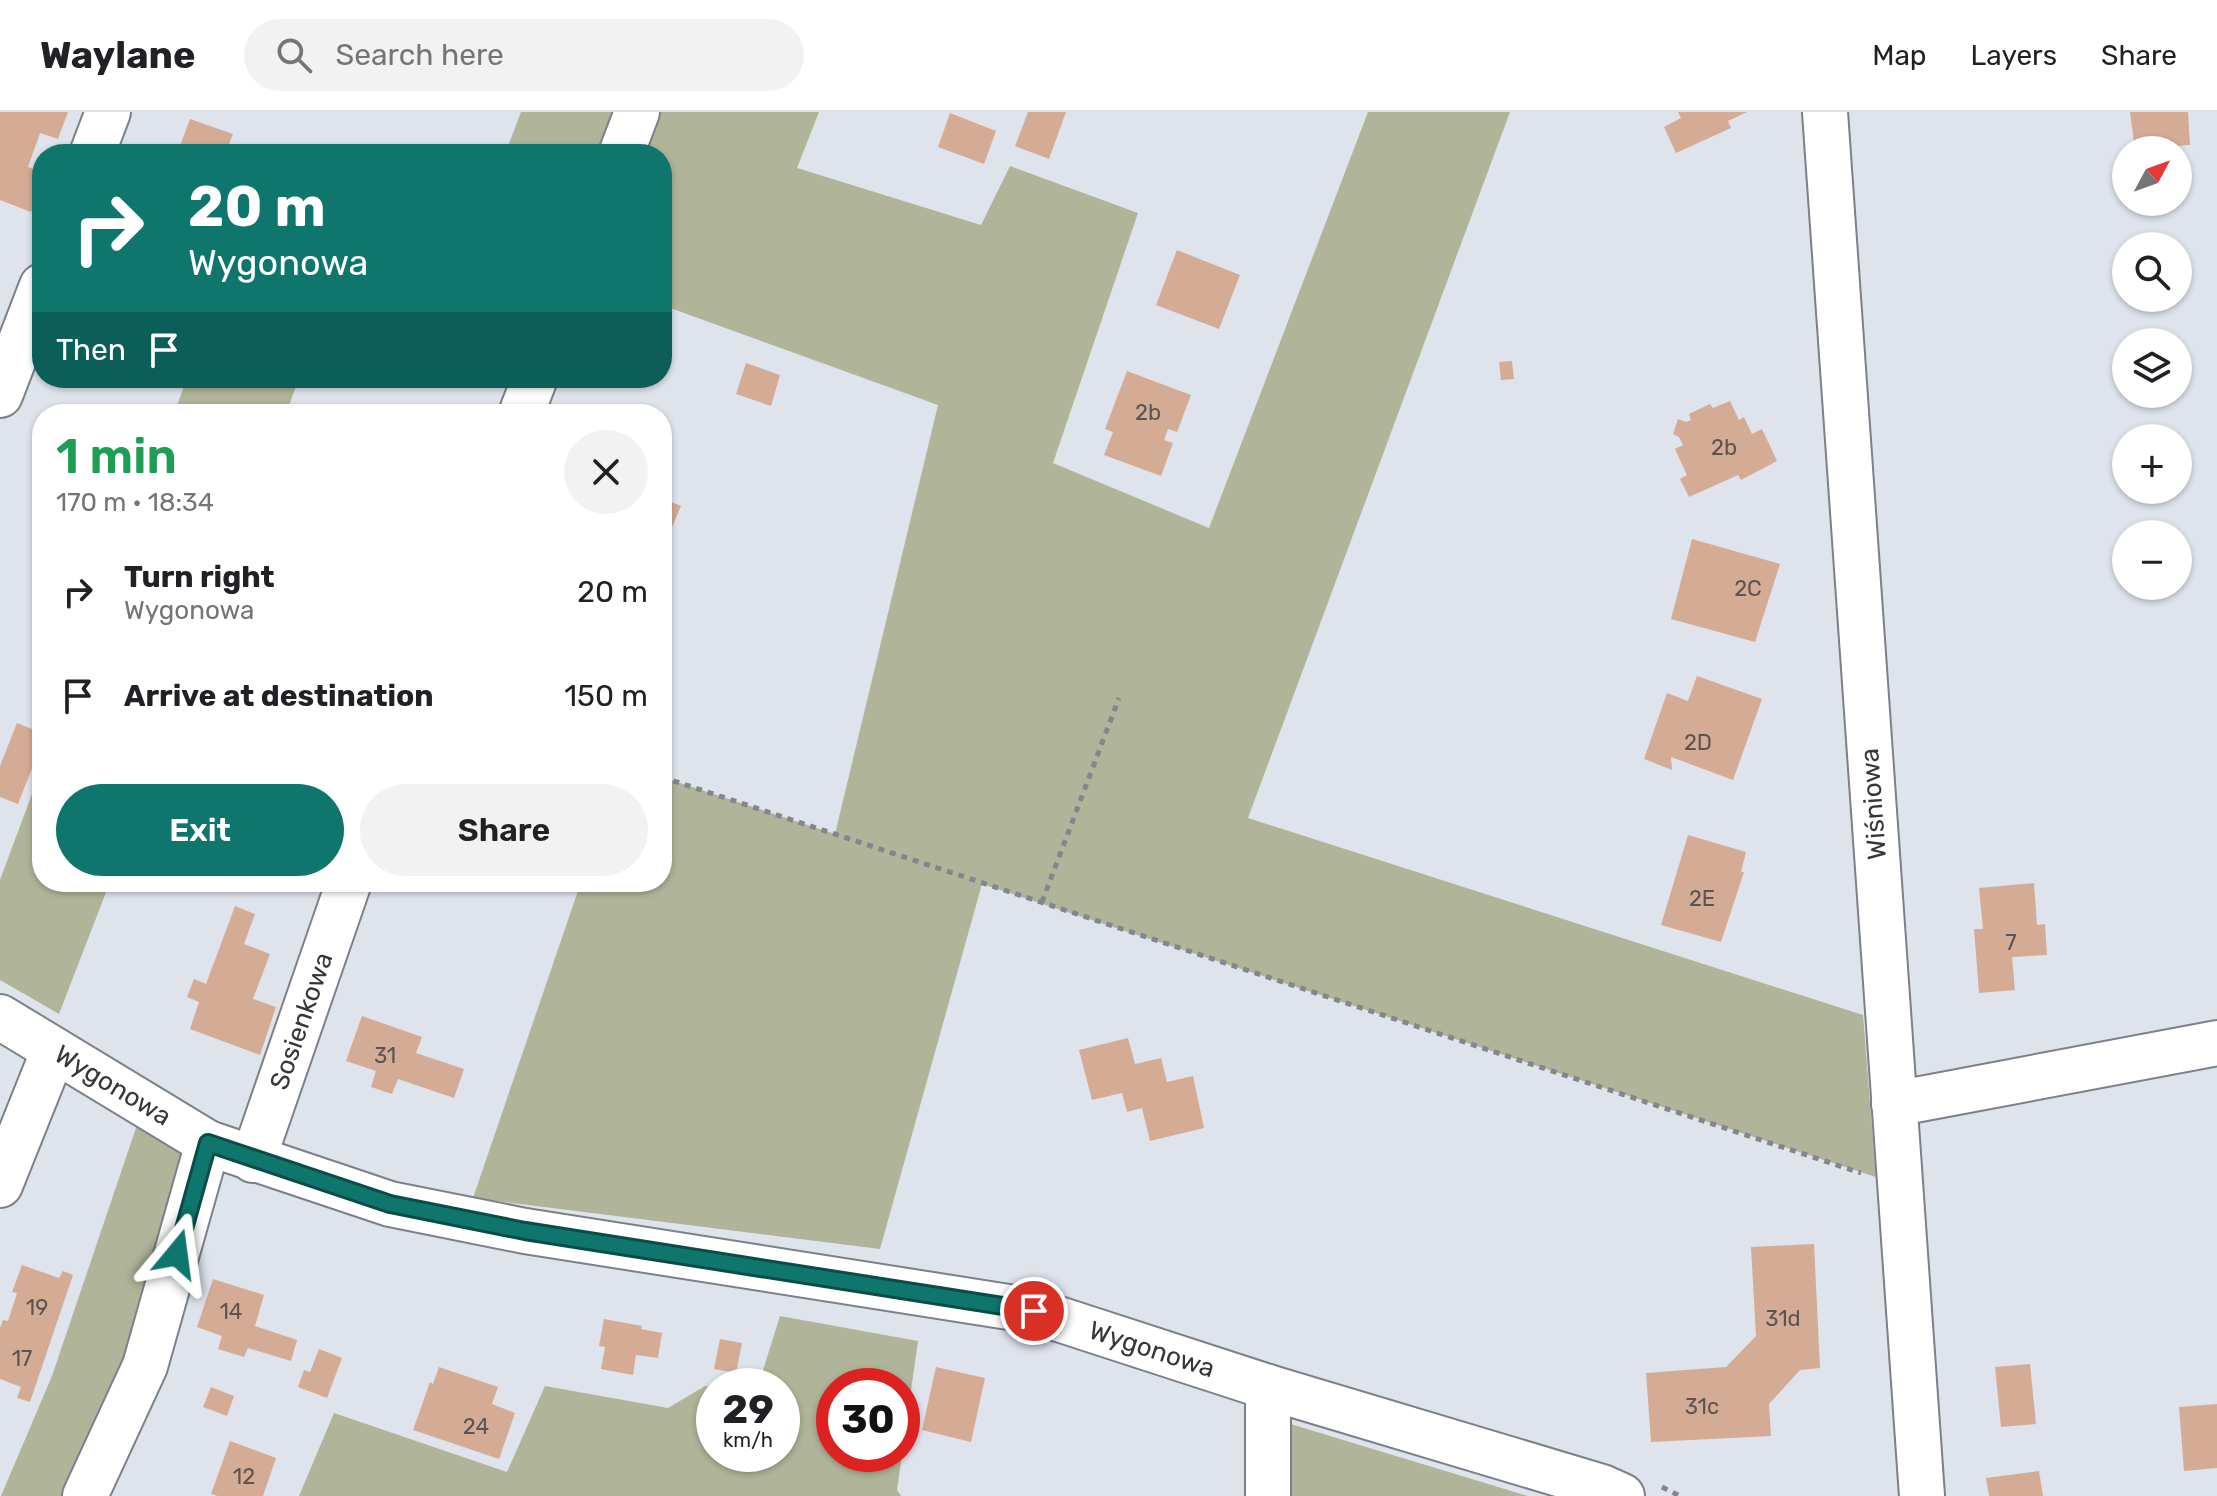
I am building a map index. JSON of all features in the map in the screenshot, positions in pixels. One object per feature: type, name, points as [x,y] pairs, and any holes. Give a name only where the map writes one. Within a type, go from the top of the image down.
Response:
[{"type":"street","points":[[96,144],[108,112]]},
{"type":"street","points":[[625,144],[637,112]]},
{"type":"street","name":"Wiśniowa","points":[[1825,112],[1922,1496]]},
{"type":"street","points":[[0,395],[32,312]]},
{"type":"street","name":"Sosienkowa","points":[[253,1160],[346,892]]},
{"type":"street","name":"Wygonowa","points":[[0,1017],[208,1143],[390,1204],[510,1228],[1034,1311],[1268,1387],[1602,1487],[1622,1496]]},
{"type":"street","points":[[1894,1104],[2217,1043]]},
{"type":"street","points":[[0,1185],[54,1050]]},
{"type":"street","points":[[85,1496],[145,1366],[208,1143]]},
{"type":"street","points":[[1268,1387],[1268,1496]]},
{"type":"path","points":[[1042,902],[1119,698]]},
{"type":"path","points":[[672,780],[1900,1186]]},
{"type":"green space","points":[[521,112],[624,112],[612,144],[509,144]]},
{"type":"green space","points":[[654,112],[819,112],[797,168],[981,225],[1010,166],[1138,213],[1053,463],[1209,528],[1368,112],[1510,112],[1248,818],[1863,1015],[1876,1177],[982,884],[880,1249],[473,1198],[578,892],[672,892],[672,780],[835,834],[938,405],[672,309],[672,144],[641,144]]},
{"type":"green space","points":[[183,388],[295,388],[290,404],[178,404]]},
{"type":"green space","points":[[32,794],[32,892],[106,892],[59,1014],[0,980],[0,880]]},
{"type":"green space","points":[[138,1122],[192,1151],[140,1335],[69,1496],[1,1496],[52,1376]]},
{"type":"green space","points":[[780,1316],[918,1341],[914,1368],[816,1368],[816,1472],[900,1472],[897,1490],[901,1496],[299,1496],[334,1413],[507,1472],[545,1386],[668,1408],[696,1391],[696,1472],[800,1472],[800,1368],[764,1368]]},
{"type":"green space","points":[[1284,1422],[1528,1496],[1284,1496]]},
{"type":"building","points":[[0,112],[68,112],[58,139],[40,133],[36,144],[32,144],[28,167],[32,168],[31,212],[0,200]]},
{"type":"building","points":[[1028,112],[1066,112],[1049,159],[1015,146]]},
{"type":"building","points":[[1678,112],[1747,112],[1728,121],[1731,128],[1676,153],[1664,127],[1681,118]]},
{"type":"building","points":[[2130,112],[2188,112],[2189,136],[2133,136]]},
{"type":"building","points":[[950,113],[996,131],[984,164],[938,147]]},
{"type":"building","points":[[190,119],[233,134],[229,144],[181,144]]},
{"type":"building","points":[[1177,250],[1240,275],[1219,329],[1156,305]]},
{"type":"building","points":[[1512,361],[1514,379],[1501,380],[1499,362]]},
{"type":"building","points":[[746,363],[780,375],[771,406],[736,394]]},
{"type":"building","points":[[1127,371],[1191,395],[1177,432],[1168,429],[1164,440],[1173,443],[1161,476],[1104,455],[1113,432],[1105,429]]},
{"type":"building","points":[[1730,401],[1739,420],[1744,417],[1752,434],[1762,429],[1777,461],[1741,480],[1738,475],[1689,497],[1680,479],[1687,475],[1675,449],[1683,445],[1679,437],[1673,434],[1678,419],[1686,422],[1691,420],[1689,414],[1710,404],[1713,408]]},
{"type":"building","points":[[672,502],[681,506],[672,527]]},
{"type":"building","points":[[1692,539],[1780,564],[1755,642],[1671,619]]},
{"type":"building","points":[[1697,676],[1762,699],[1733,780],[1671,757],[1672,770],[1644,759],[1667,693],[1688,701]]},
{"type":"building","points":[[17,723],[32,729],[32,768],[18,804],[0,797],[0,766]]},
{"type":"building","points":[[1688,835],[1746,852],[1741,872],[1744,872],[1721,942],[1661,925]]},
{"type":"building","points":[[2034,883],[2037,925],[2045,924],[2047,955],[2012,957],[2015,990],[1979,993],[1974,929],[1983,929],[1979,888]]},
{"type":"building","points":[[235,906],[255,914],[244,944],[270,954],[253,999],[276,1007],[260,1055],[190,1029],[199,1002],[187,997],[194,979],[206,984]]},
{"type":"building","points":[[362,1016],[422,1037],[416,1053],[464,1069],[454,1098],[398,1079],[392,1094],[371,1087],[376,1071],[346,1061]]},
{"type":"building","points":[[1128,1038],[1135,1064],[1161,1058],[1167,1082],[1193,1076],[1204,1128],[1150,1141],[1142,1108],[1127,1112],[1122,1093],[1092,1100],[1079,1050]]},
{"type":"building","points":[[1814,1244],[1820,1368],[1800,1370],[1769,1404],[1771,1436],[1651,1442],[1646,1373],[1726,1367],[1756,1336],[1751,1247]]},
{"type":"building","points":[[22,1265],[59,1278],[63,1271],[73,1275],[30,1402],[17,1398],[21,1387],[0,1379],[0,1328],[3,1320],[8,1321],[17,1293],[12,1292]]},
{"type":"building","points":[[213,1279],[264,1295],[255,1326],[297,1340],[291,1361],[248,1348],[244,1357],[218,1349],[222,1336],[197,1327]]},
{"type":"building","points":[[604,1319],[662,1333],[658,1358],[636,1355],[633,1375],[601,1369],[605,1347],[599,1346]]},
{"type":"building","points":[[720,1339],[742,1343],[737,1368],[714,1368]]},
{"type":"building","points":[[319,1349],[342,1358],[327,1398],[298,1387],[304,1370],[310,1372]]},
{"type":"building","points":[[2030,1364],[2036,1424],[2001,1427],[1995,1367]]},
{"type":"building","points":[[439,1367],[498,1387],[492,1404],[515,1413],[499,1459],[413,1430],[430,1382],[433,1384]]},
{"type":"building","points":[[936,1367],[985,1378],[971,1442],[922,1430]]},
{"type":"building","points":[[211,1387],[234,1396],[227,1416],[203,1407]]},
{"type":"building","points":[[2217,1404],[2217,1468],[2184,1471],[2179,1407]]},
{"type":"building","points":[[230,1441],[276,1458],[263,1496],[211,1494]]},
{"type":"building","points":[[2039,1471],[2043,1496],[1989,1496],[1986,1478]]},
{"type":"route","points":[[177,1254],[208,1143],[390,1204],[525,1231],[1034,1311]]}]
